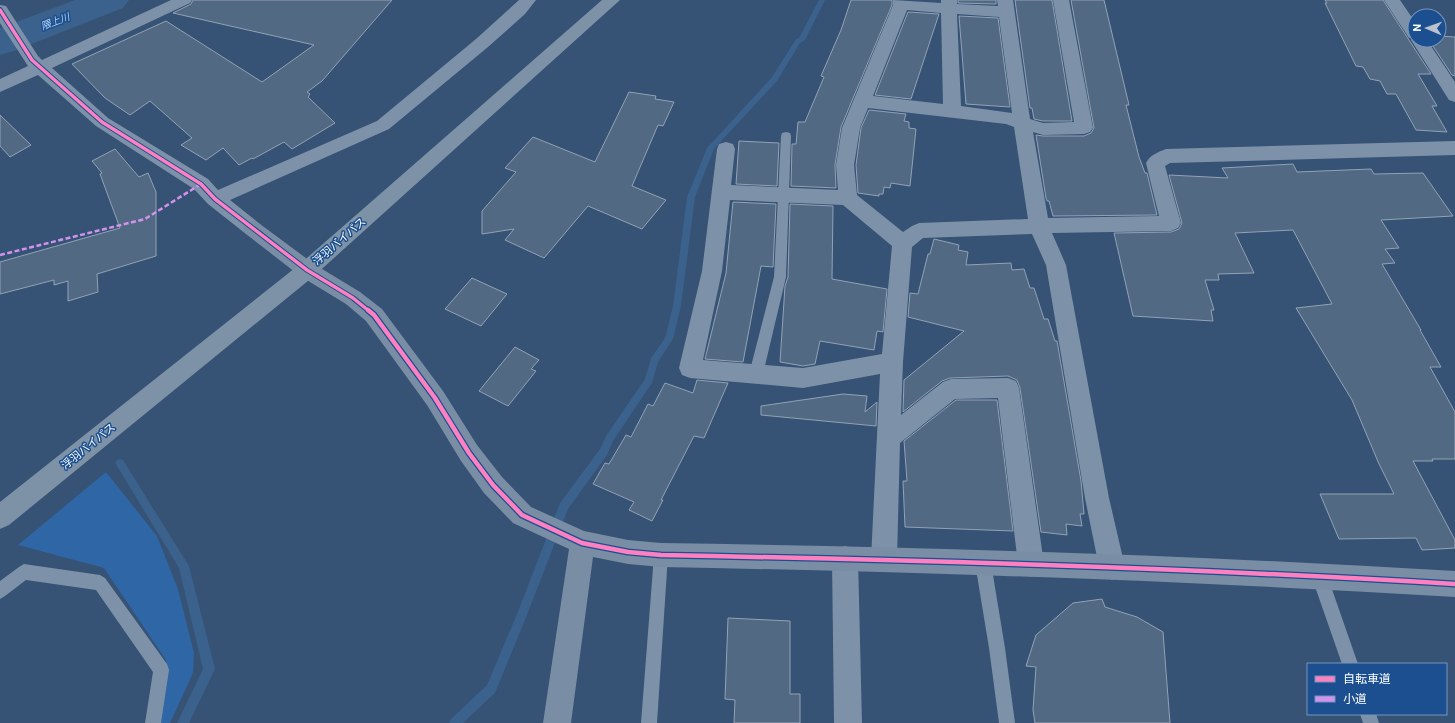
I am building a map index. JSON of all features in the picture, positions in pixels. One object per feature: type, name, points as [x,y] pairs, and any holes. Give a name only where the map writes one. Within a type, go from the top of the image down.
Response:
[{"type":"highway","name":"浮羽バイパス","points":[[0,517],[307,270],[612,0]]},
{"type":"street","points":[[0,86],[36,64],[184,0]]},
{"type":"street","points":[[215,199],[383,125],[482,43],[528,0]]},
{"type":"street","points":[[862,100],[1006,118],[1042,129],[1084,128],[1061,0]]},
{"type":"street","points":[[1392,0],[1407,22]]},
{"type":"street","points":[[848,198],[845,165],[851,128],[901,3],[1006,6],[1022,123],[1039,226],[1056,265],[1097,498],[1112,567]]},
{"type":"street","points":[[950,4],[952,112]]},
{"type":"street","points":[[0,10],[36,64],[102,122],[201,184],[215,199],[307,270],[354,298],[374,315],[435,398],[469,453],[493,485],[522,514],[582,543],[628,552],[661,555],[845,558],[1031,564],[1319,575],[1455,584]]},
{"type":"street","points":[[1424,48],[1455,96]]},
{"type":"street","points":[[884,559],[892,362],[902,243],[919,231],[1171,223],[1155,163],[1166,156],[1455,148]]},
{"type":"street","points":[[726,149],[712,271],[690,368],[804,378],[892,362]]},
{"type":"street","points":[[721,192],[848,198],[902,243]]},
{"type":"street","points":[[889,438],[951,389],[1008,388],[1031,564]]},
{"type":"street","points":[[557,723],[582,543]]},
{"type":"street","points":[[845,558],[848,723]]},
{"type":"lane","points":[[756,374],[780,277],[786,136]]},
{"type":"lane","points":[[649,723],[661,555]]},
{"type":"lane","points":[[983,563],[998,648],[1007,723]]},
{"type":"lane","points":[[0,591],[24,572],[100,583],[161,670],[153,723]]},
{"type":"lane","points":[[1319,575],[1350,663]]},
{"type":"shaded area","points":[[106,472],[157,536],[178,589],[194,653],[193,673],[170,723],[160,723],[166,660],[104,568],[18,545]]},
{"type":"building","points":[[193,0],[392,0],[322,81],[307,92],[310,94],[308,97],[335,123],[292,149],[284,142],[239,165],[223,148],[206,160],[181,145],[192,138],[150,101],[130,115],[105,98],[72,64],[166,21],[262,82],[314,45],[173,13],[191,4]]},
{"type":"building","points":[[851,0],[892,0],[892,5],[841,127],[835,165],[836,188],[791,186],[792,144],[796,144],[798,122],[805,122],[824,77],[821,76],[841,30]]},
{"type":"building","points":[[958,0],[996,0],[996,4],[958,3]]},
{"type":"building","points":[[1015,0],[1052,0],[1072,121],[1043,121],[1034,119],[1032,108],[1030,108]]},
{"type":"building","points":[[1071,0],[1104,0],[1129,105],[1126,105],[1139,157],[1145,173],[1147,173],[1157,215],[1053,216],[1049,201],[1047,201],[1036,135],[1084,136],[1091,133],[1094,128]]},
{"type":"building","points":[[1325,0],[1383,0],[1407,37],[1407,48],[1414,48],[1431,74],[1418,74],[1437,106],[1432,106],[1447,132],[1416,130],[1396,94],[1387,94],[1380,81],[1370,79],[1363,67],[1356,66],[1325,3],[1327,3]]},
{"type":"building","points":[[908,12],[939,14],[911,99],[875,95]]},
{"type":"building","points":[[959,16],[998,18],[1010,107],[966,104]]},
{"type":"building","points":[[1447,36],[1455,37],[1455,76],[1452,75],[1434,48],[1447,48]]},
{"type":"building","points":[[629,92],[656,96],[655,99],[674,102],[663,126],[658,125],[632,186],[666,200],[642,229],[588,206],[544,258],[505,240],[514,229],[482,234],[482,211],[516,172],[505,168],[533,137],[595,162]]},
{"type":"building","points":[[869,110],[906,114],[904,121],[909,122],[909,128],[916,129],[910,186],[891,183],[890,188],[884,187],[883,194],[879,194],[879,196],[858,193],[856,165],[861,128]]},
{"type":"building","points":[[0,115],[31,145],[10,157],[0,146]]},
{"type":"building","points":[[739,141],[779,143],[777,186],[736,184]]},
{"type":"building","points":[[115,149],[139,177],[148,173],[156,192],[156,256],[97,274],[98,292],[68,301],[68,281],[54,285],[54,280],[0,294],[0,262],[120,228],[100,174],[102,173],[92,161]]},
{"type":"building","points":[[1293,164],[1297,172],[1371,169],[1374,174],[1423,173],[1453,216],[1381,220],[1399,248],[1385,249],[1395,263],[1382,264],[1441,367],[1430,367],[1455,412],[1455,459],[1413,461],[1455,540],[1455,548],[1422,550],[1416,538],[1339,539],[1320,494],[1394,494],[1379,464],[1352,400],[1296,308],[1332,304],[1293,230],[1235,233],[1254,273],[1218,274],[1219,280],[1205,280],[1214,310],[1211,310],[1213,321],[1133,316],[1114,233],[1171,232],[1179,229],[1182,223],[1169,175],[1228,178],[1222,168]]},
{"type":"building","points":[[733,202],[776,204],[773,267],[761,266],[743,362],[705,359],[726,273]]},
{"type":"building","points":[[790,204],[833,206],[832,279],[887,289],[883,332],[877,331],[874,350],[820,341],[815,364],[803,366],[780,362],[785,286],[788,277]]},
{"type":"building","points":[[934,239],[959,245],[958,250],[968,252],[966,265],[1011,263],[1012,270],[1024,269],[1030,288],[1034,288],[1044,319],[1048,319],[1055,341],[1057,341],[1081,481],[1084,514],[1080,514],[1082,526],[1066,524],[1067,535],[1041,532],[1020,388],[1017,380],[1008,376],[950,378],[942,381],[903,412],[904,380],[964,331],[908,317],[910,293],[918,294],[928,254],[930,254]]},
{"type":"building","points":[[472,278],[507,294],[481,326],[445,309]]},
{"type":"building","points":[[515,347],[539,360],[531,369],[536,371],[508,406],[479,391]]},
{"type":"building","points":[[697,380],[728,383],[704,438],[694,436],[661,500],[663,500],[652,521],[629,510],[634,502],[593,484],[605,463],[609,464],[626,435],[631,437],[648,404],[653,406],[665,383],[693,393]]},
{"type":"building","points":[[843,394],[867,396],[865,412],[877,402],[876,426],[761,415],[761,406]]},
{"type":"building","points":[[956,400],[997,400],[1013,531],[905,527],[903,481],[907,481],[904,441]]},
{"type":"building","points":[[1102,599],[1105,607],[1137,617],[1163,632],[1170,723],[1035,723],[1033,710],[1036,667],[1026,666],[1036,635],[1073,603]]},
{"type":"building","points":[[728,618],[790,621],[790,694],[800,694],[800,723],[734,723],[735,700],[725,699]]},
{"type":"waterway","name":"隈上川","points":[[0,42],[110,0]]},
{"type":"waterway","points":[[455,723],[491,689],[522,615],[564,506],[604,452],[609,439],[649,380],[654,361],[669,339],[677,306],[691,197],[711,148],[775,79],[798,41],[802,40],[822,0]]},
{"type":"waterway","points":[[120,463],[184,566],[209,669],[183,723]]},
{"type":"marked path","points":[[0,255],[145,219],[201,184]]},
{"type":"cycle path","points":[[0,10],[32,60],[102,122],[201,184],[215,199],[307,270],[353,298],[374,315],[435,398],[469,453],[493,485],[522,515],[582,543],[628,552],[661,555],[860,559],[1158,568],[1455,584]]}]
